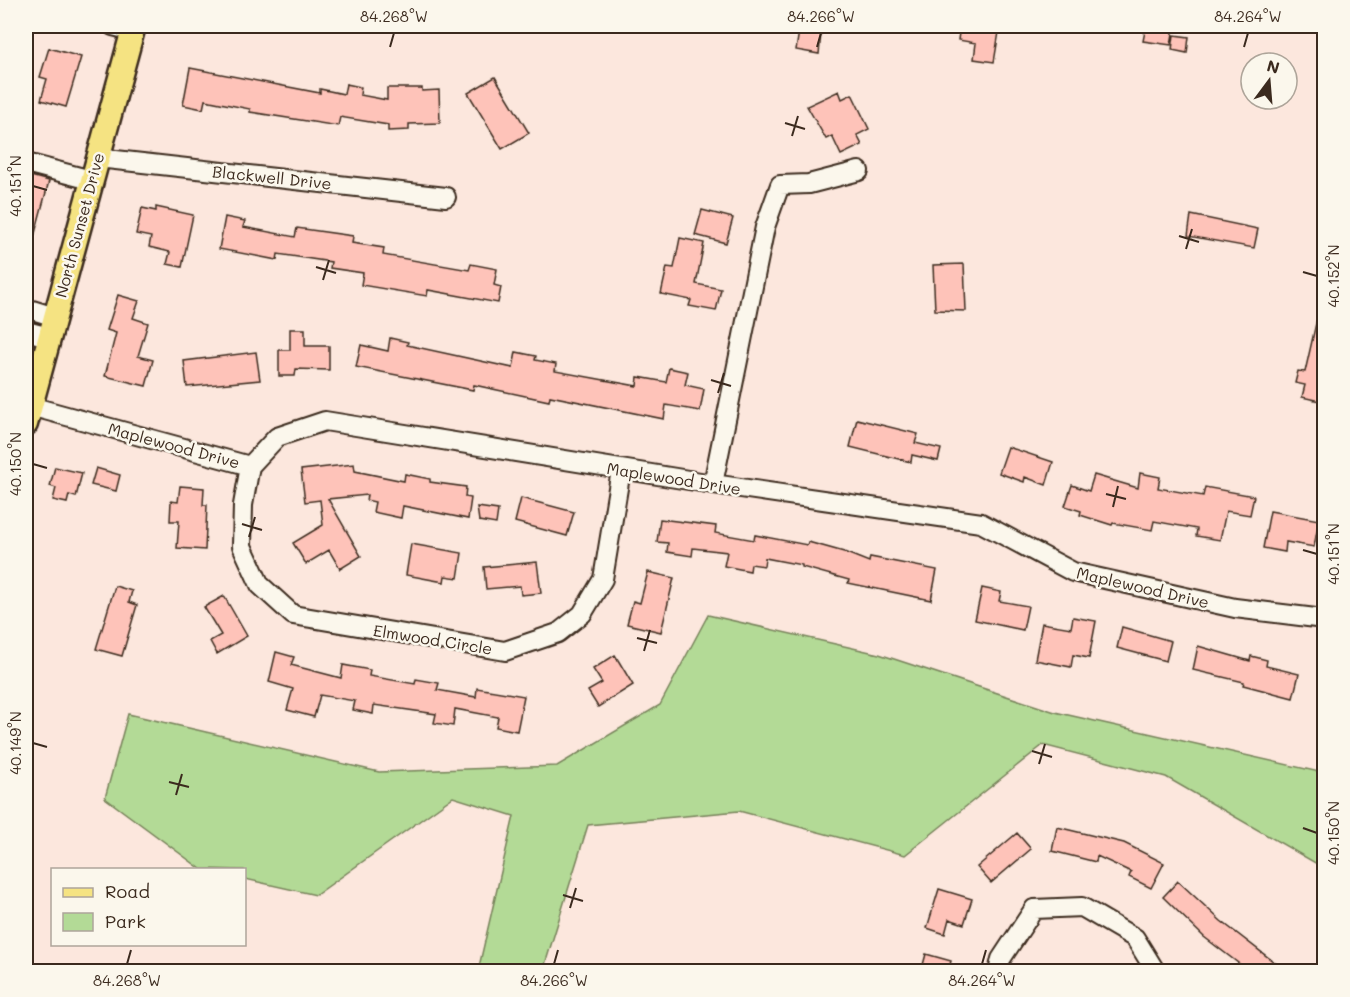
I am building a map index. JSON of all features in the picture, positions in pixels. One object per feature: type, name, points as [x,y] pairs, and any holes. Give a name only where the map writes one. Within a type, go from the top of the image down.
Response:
[{"type":"main road","name":"North Sunset Drive","points":[[28,415],[98,158],[127,27]]},
{"type":"street","name":"Blackwell Drive","points":[[98,158],[446,197]]},
{"type":"street","points":[[26,163],[91,180]]},
{"type":"street","points":[[713,484],[765,226],[780,185],[809,184],[859,171]]},
{"type":"street","points":[[26,308],[52,327]]},
{"type":"street","points":[[26,331],[52,327]]},
{"type":"street","name":"Maplewood Drive","points":[[28,415],[250,466],[277,437],[325,422],[621,470],[981,523],[1073,572],[1235,608],[1324,619]]},
{"type":"street","name":"Elmwood Circle","points":[[250,466],[243,506],[242,546],[260,585],[293,615],[505,651],[558,633],[582,614],[603,579],[621,470]]},
{"type":"street","points":[[998,972],[1001,959],[1034,909],[1082,907],[1135,938],[1156,972]]},
{"type":"green space","points":[[708,615],[879,654],[1055,712],[1324,773],[1324,868],[1166,777],[1043,745],[905,855],[739,811],[588,825],[543,971],[478,971],[514,816],[453,797],[316,895],[246,879],[246,868],[200,868],[105,798],[128,714],[379,772],[557,766],[660,705]]},
{"type":"building","points":[[960,26],[1000,26],[994,62],[974,59],[976,43],[958,40]]},
{"type":"building","points":[[1146,26],[1174,27],[1171,45],[1143,41]]},
{"type":"building","points":[[799,31],[821,34],[819,54],[796,50]]},
{"type":"building","points":[[1174,35],[1189,37],[1187,53],[1172,50]]},
{"type":"building","points":[[49,48],[81,57],[66,107],[41,100],[47,79],[40,77]]},
{"type":"building","points":[[190,68],[320,93],[320,89],[344,94],[346,84],[361,87],[360,95],[387,100],[387,88],[439,90],[440,123],[409,124],[409,130],[388,131],[388,125],[340,117],[338,126],[250,112],[250,109],[205,100],[203,109],[183,105]]},
{"type":"building","points":[[495,77],[529,133],[502,149],[468,93]]},
{"type":"building","points":[[839,91],[842,99],[852,94],[869,129],[857,135],[862,145],[841,155],[832,136],[826,139],[807,106]]},
{"type":"building","points":[[27,175],[49,181],[30,252],[26,252]]},
{"type":"building","points":[[156,207],[193,215],[182,267],[167,264],[170,252],[149,247],[151,237],[136,234],[142,208],[156,211]]},
{"type":"building","points":[[702,210],[733,218],[726,243],[695,235]]},
{"type":"building","points":[[1191,215],[1258,229],[1254,248],[1188,236]]},
{"type":"building","points":[[225,217],[245,221],[243,227],[295,237],[297,228],[353,236],[352,243],[384,248],[383,255],[469,270],[471,264],[497,269],[494,285],[501,287],[498,303],[428,290],[427,296],[361,285],[363,273],[330,268],[331,262],[278,254],[277,260],[219,249]]},
{"type":"building","points":[[680,238],[704,243],[696,284],[721,289],[716,311],[689,306],[691,300],[661,294],[667,267],[674,268]]},
{"type":"building","points":[[964,264],[966,311],[935,310],[933,265]]},
{"type":"building","points":[[118,295],[139,301],[133,318],[148,323],[138,356],[153,360],[146,386],[105,376],[116,333],[107,330]]},
{"type":"building","points":[[1319,310],[1324,311],[1324,402],[1302,397],[1305,385],[1295,383],[1298,371],[1305,372]]},
{"type":"building","points":[[290,329],[305,329],[305,346],[329,346],[329,370],[296,369],[295,376],[279,376],[279,350],[290,350]]},
{"type":"building","points":[[390,338],[408,342],[407,345],[513,368],[516,352],[536,356],[535,360],[556,364],[555,371],[637,386],[638,377],[666,382],[669,368],[688,372],[685,385],[704,389],[700,411],[666,405],[664,419],[550,396],[549,401],[474,385],[473,390],[356,367],[361,345],[388,351]]},
{"type":"building","points":[[256,352],[260,380],[187,387],[184,361]]},
{"type":"building","points":[[857,419],[918,434],[915,443],[941,449],[938,461],[912,455],[911,462],[850,447]]},
{"type":"building","points":[[1008,447],[1053,462],[1046,485],[1025,477],[1024,482],[999,473]]},
{"type":"building","points":[[354,464],[355,471],[404,481],[405,474],[430,479],[430,482],[466,487],[465,497],[471,498],[468,519],[403,506],[401,518],[373,512],[375,502],[366,500],[367,495],[328,499],[361,556],[340,569],[329,550],[306,564],[293,543],[323,525],[320,500],[305,502],[301,470]]},
{"type":"building","points":[[55,467],[82,473],[76,497],[69,495],[67,503],[53,500],[56,488],[50,486]]},
{"type":"building","points":[[96,468],[120,475],[116,491],[91,485]]},
{"type":"building","points":[[1140,473],[1160,477],[1158,488],[1203,496],[1205,487],[1254,496],[1250,515],[1226,511],[1220,540],[1196,536],[1197,529],[1154,521],[1152,530],[1113,523],[1112,525],[1080,515],[1081,511],[1065,506],[1072,485],[1089,491],[1094,475],[1138,488]]},
{"type":"building","points":[[180,486],[204,488],[203,505],[207,505],[205,550],[177,548],[179,521],[170,521],[171,501],[178,502]]},
{"type":"building","points":[[521,498],[574,512],[567,536],[515,522]]},
{"type":"building","points":[[477,507],[498,510],[496,524],[479,521]]},
{"type":"building","points":[[1270,511],[1319,520],[1314,547],[1286,542],[1285,552],[1263,548]]},
{"type":"building","points":[[660,519],[716,526],[715,533],[754,540],[755,535],[807,545],[808,542],[869,562],[870,557],[937,570],[931,600],[848,583],[849,580],[802,567],[802,565],[765,558],[764,566],[751,564],[750,571],[724,566],[727,552],[693,548],[692,556],[667,552],[668,543],[657,542]]},
{"type":"building","points":[[411,544],[462,553],[458,578],[445,576],[444,582],[406,575]]},
{"type":"building","points":[[537,562],[541,593],[521,595],[520,586],[486,589],[484,567]]},
{"type":"building","points":[[648,572],[674,578],[661,632],[627,624],[633,601],[640,603]]},
{"type":"building","points":[[115,586],[132,591],[129,602],[137,605],[122,656],[96,649]]},
{"type":"building","points":[[982,588],[1001,592],[999,601],[1028,606],[1023,630],[975,620]]},
{"type":"building","points":[[224,596],[247,636],[217,654],[210,641],[221,635],[204,607]]},
{"type":"building","points":[[1073,617],[1096,621],[1089,658],[1073,655],[1071,667],[1035,660],[1042,623],[1071,628]]},
{"type":"building","points":[[1122,627],[1171,641],[1166,661],[1117,648]]},
{"type":"building","points":[[1198,646],[1250,661],[1251,656],[1267,660],[1266,666],[1299,674],[1293,698],[1243,685],[1244,682],[1193,670]]},
{"type":"building","points":[[276,652],[294,657],[291,665],[341,678],[343,665],[370,670],[369,676],[415,684],[416,679],[439,683],[437,690],[476,697],[477,688],[524,696],[517,731],[496,727],[498,717],[455,709],[453,726],[434,723],[436,714],[374,705],[373,714],[353,710],[355,701],[320,695],[314,717],[287,710],[293,689],[269,682]]},
{"type":"building","points":[[615,655],[633,685],[598,707],[588,691],[602,683],[593,669]]},
{"type":"building","points":[[1057,827],[1124,843],[1164,863],[1151,888],[1129,877],[1131,872],[1097,856],[1096,862],[1052,851]]},
{"type":"building","points":[[1017,833],[1031,849],[991,883],[977,867]]},
{"type":"building","points":[[1178,881],[1221,921],[1287,972],[1250,972],[1204,937],[1163,897]]},
{"type":"building","points":[[939,889],[972,899],[964,924],[949,919],[945,934],[927,928]]},
{"type":"building","points":[[926,954],[951,961],[948,972],[921,972]]}]
